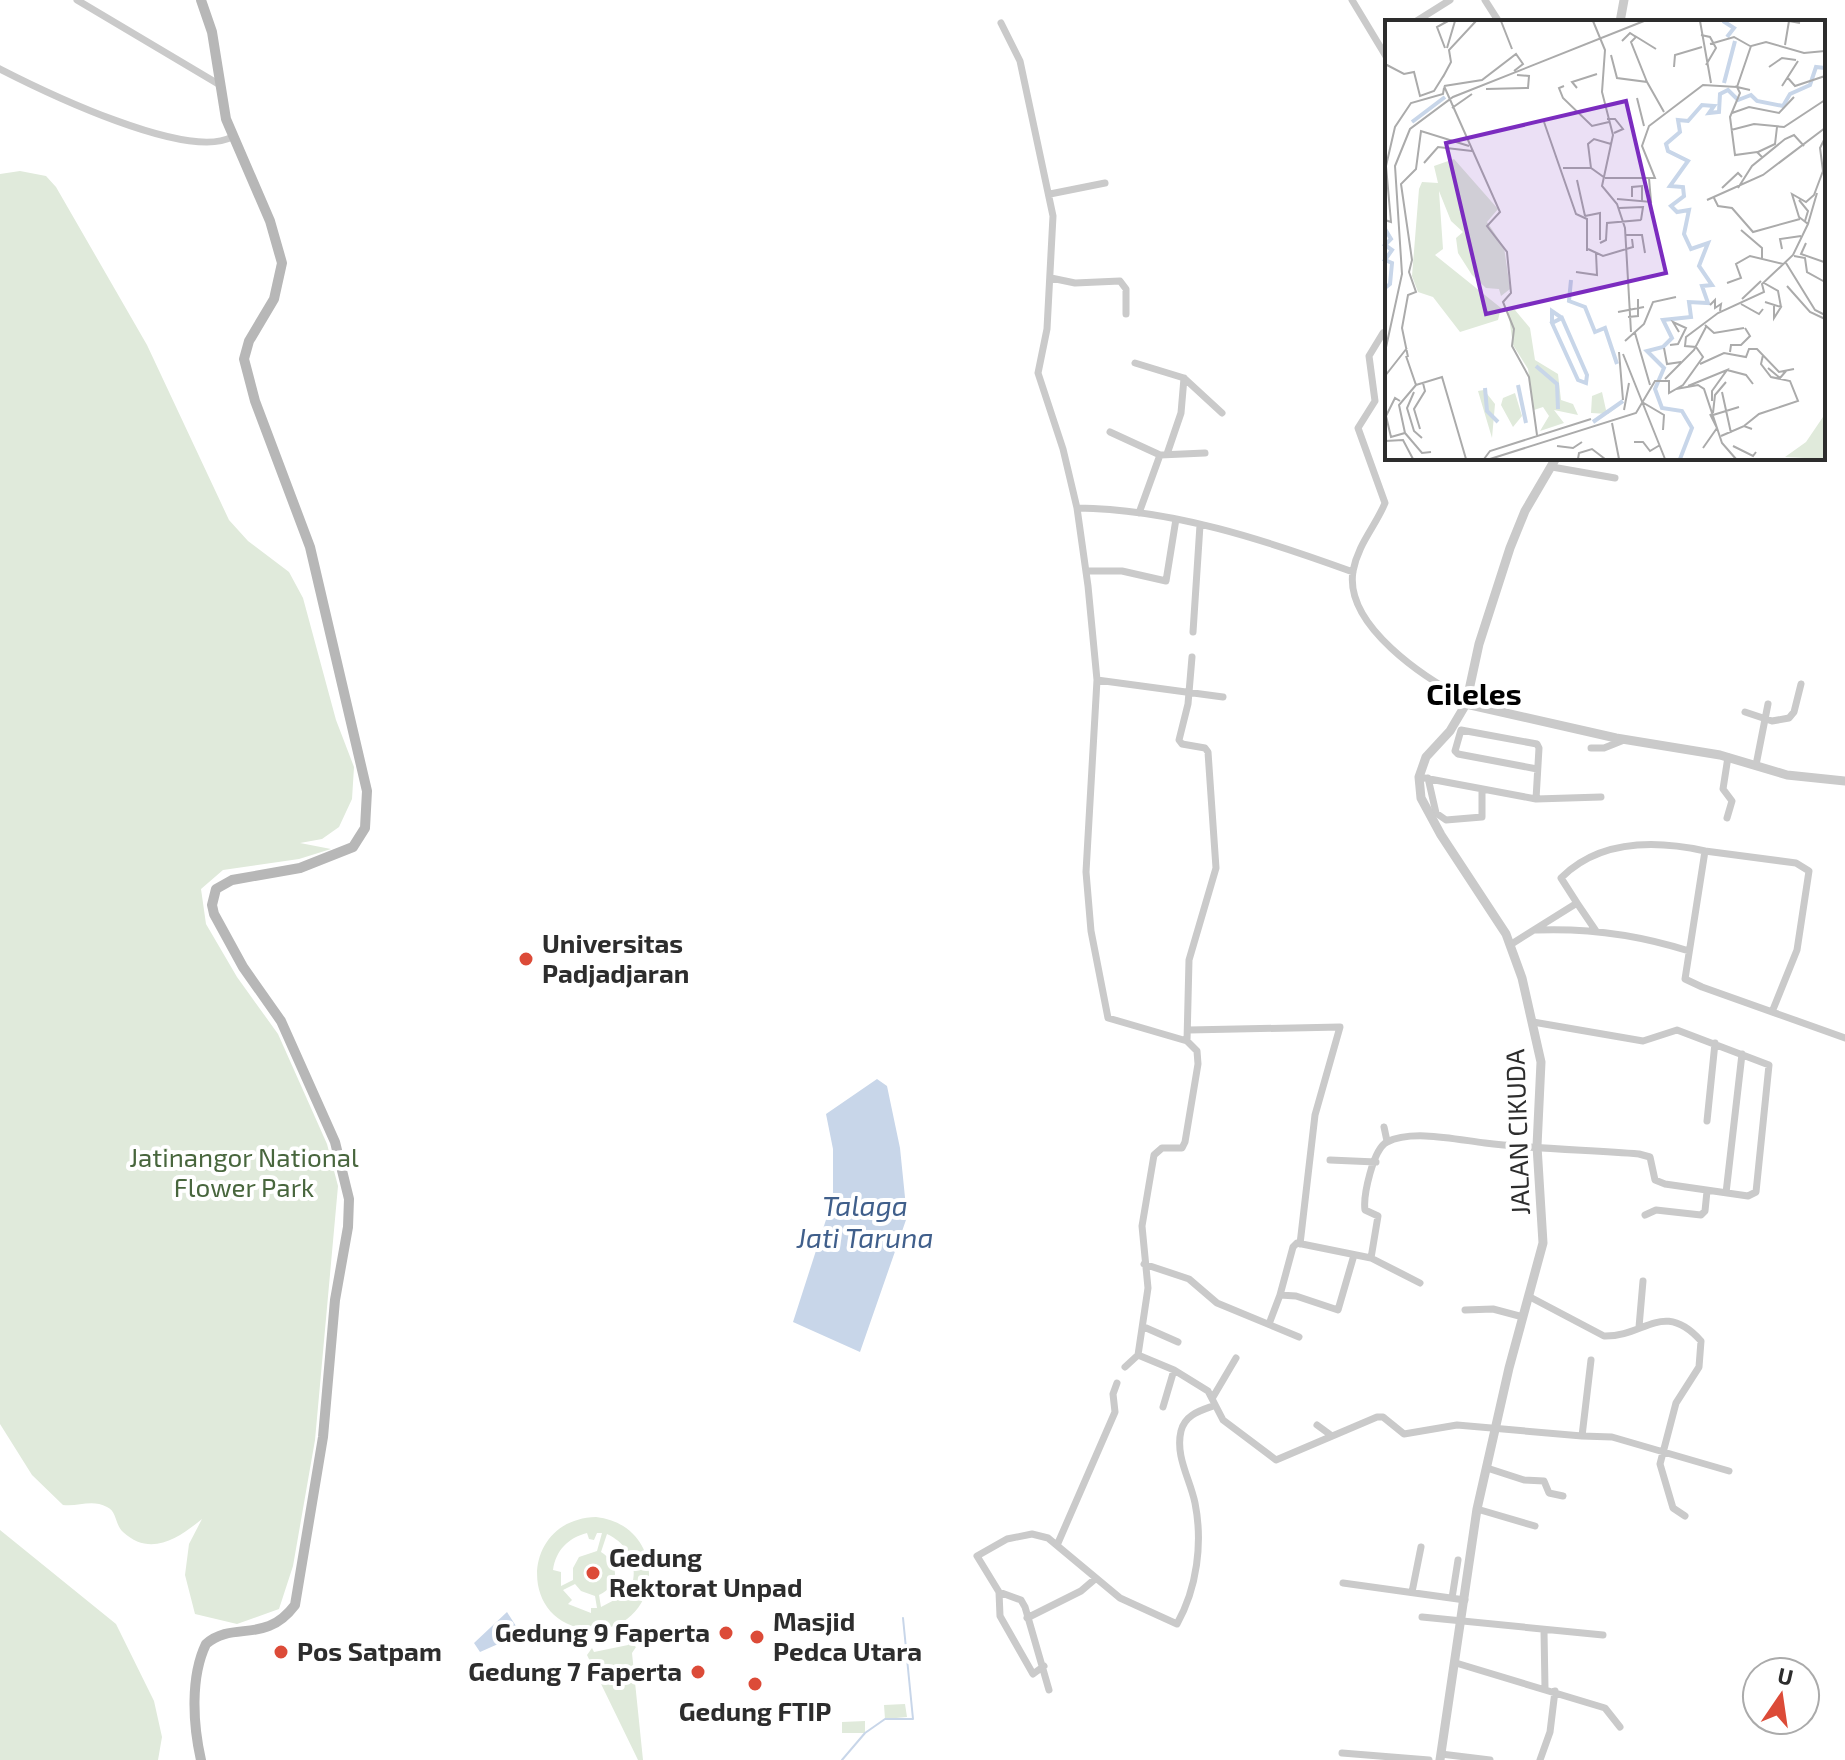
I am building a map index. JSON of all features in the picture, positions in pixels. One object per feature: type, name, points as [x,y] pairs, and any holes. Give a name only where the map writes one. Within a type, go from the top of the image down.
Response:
[{"type":"main road","points":[[201,0],[212,32],[232,137],[270,221],[282,263],[277,291],[249,341],[244,359],[255,401],[310,547],[367,791],[365,828],[353,847],[300,868],[232,880],[220,885],[214,896],[214,914],[220,927],[243,967],[281,1021],[335,1142],[349,1199],[348,1227],[335,1300],[323,1437],[295,1605],[285,1619],[262,1630],[229,1633],[206,1644],[197,1677],[197,1740],[201,1760]]},
{"type":"street","points":[[77,0],[220,85]]},
{"type":"street","points":[[1352,0],[1385,55]]},
{"type":"street","points":[[1418,20],[1450,0]]},
{"type":"street","points":[[1485,0],[1498,20]]},
{"type":"street","points":[[1620,20],[1624,0]]},
{"type":"street","points":[[1001,23],[1020,61],[1053,216],[1051,278],[1038,382],[1063,449],[1077,508],[1086,571],[1097,680],[1086,872],[1100,990],[1108,1018],[1187,1041],[1197,1051],[1198,1064],[1188,1132],[1182,1148],[1162,1148],[1154,1155],[1142,1226],[1148,1288],[1144,1327],[1138,1355],[1125,1367]]},
{"type":"street","points":[[1378,44],[1385,39]]},
{"type":"street","points":[[0,69],[89,111],[178,139],[206,144],[232,137]]},
{"type":"street","points":[[1050,194],[1105,183]]},
{"type":"street","points":[[1051,278],[1083,283],[1120,281],[1126,289],[1126,314]]},
{"type":"street","points":[[1385,334],[1369,356],[1375,401],[1358,428],[1385,503],[1368,529],[1353,572],[1358,606],[1376,632],[1444,688],[1467,702],[1624,740],[1728,757],[1787,775],[1845,781]]},
{"type":"street","points":[[1135,363],[1184,378],[1222,413]]},
{"type":"street","points":[[1139,513],[1181,413],[1184,378]]},
{"type":"street","points":[[1110,432],[1163,455],[1205,453]]},
{"type":"street","points":[[1482,789],[1482,817],[1446,820],[1436,813],[1424,777],[1426,757],[1450,731],[1467,702],[1479,644],[1525,511],[1554,462],[1615,478]]},
{"type":"street","points":[[1077,508],[1176,519],[1287,548],[1353,572]]},
{"type":"street","points":[[1086,571],[1122,571],[1166,581],[1176,519]]},
{"type":"street","points":[[1193,632],[1200,525]]},
{"type":"street","points":[[1187,1041],[1189,960],[1216,868],[1208,752],[1205,748],[1182,744],[1179,740],[1192,657]]},
{"type":"street","points":[[1097,680],[1223,697]]},
{"type":"street","points":[[1745,712],[1779,722],[1793,717],[1801,684]]},
{"type":"street","points":[[1756,765],[1768,704]]},
{"type":"street","points":[[1536,799],[1537,769],[1537,744],[1461,730],[1455,751],[1458,754],[1537,769]]},
{"type":"street","points":[[1591,748],[1604,748],[1624,740]]},
{"type":"street","points":[[1727,818],[1732,801],[1723,789],[1728,757]]},
{"type":"street","points":[[1424,777],[1536,799],[1601,797]]},
{"type":"street","name":"JALAN CIKUDA","points":[[1424,777],[1421,798],[1441,835],[1503,929],[1533,1022],[1541,1062],[1537,1146],[1544,1236],[1477,1509],[1440,1757]]},
{"type":"street","points":[[1596,931],[1561,878],[1606,851],[1648,842],[1796,863],[1809,871],[1797,950],[1772,1012]]},
{"type":"street","points":[[1705,851],[1689,951],[1688,982],[1845,1038]]},
{"type":"street","points":[[1510,945],[1577,903]]},
{"type":"street","points":[[1537,930],[1596,931],[1649,939],[1689,951]]},
{"type":"street","points":[[1387,1141],[1439,1135],[1647,1155],[1658,1182],[1748,1196],[1757,1190],[1770,1070],[1765,1062],[1677,1030],[1643,1041],[1533,1022]]},
{"type":"street","points":[[1189,1030],[1340,1027],[1315,1115],[1300,1244]]},
{"type":"street","points":[[1707,1121],[1715,1043]]},
{"type":"street","points":[[1726,1193],[1742,1054]]},
{"type":"street","points":[[1371,1258],[1378,1216],[1365,1210],[1365,1200],[1367,1183],[1387,1141],[1384,1127]]},
{"type":"street","points":[[1330,1160],[1376,1162]]},
{"type":"street","points":[[1645,1215],[1656,1210],[1701,1215],[1705,1211],[1707,1191]]},
{"type":"street","points":[[1269,1324],[1293,1247],[1300,1244],[1371,1258],[1420,1283]]},
{"type":"street","points":[[1280,1295],[1296,1296],[1338,1310],[1354,1255]]},
{"type":"street","points":[[1144,1264],[1189,1279],[1217,1303],[1299,1337]]},
{"type":"street","points":[[1639,1327],[1643,1281]]},
{"type":"street","points":[[1530,1297],[1604,1336],[1659,1320],[1683,1325],[1701,1341],[1703,1350],[1695,1377],[1676,1403],[1663,1451],[1661,1474],[1673,1508],[1685,1516]]},
{"type":"street","points":[[1465,1310],[1495,1309],[1523,1317]]},
{"type":"street","points":[[1144,1327],[1178,1342]]},
{"type":"street","points":[[1138,1355],[1174,1370],[1213,1402],[1231,1428],[1276,1460],[1383,1417],[1404,1434],[1457,1425],[1496,1426],[1582,1436],[1598,1434],[1729,1471]]},
{"type":"street","points":[[1044,1666],[1033,1674],[1000,1616],[999,1592],[977,1556],[1007,1539],[1032,1534],[1058,1543],[1120,1598],[1173,1624],[1178,1622],[1195,1577],[1198,1550],[1195,1505],[1181,1460],[1180,1434],[1191,1415],[1213,1402],[1236,1358]]},
{"type":"street","points":[[1582,1436],[1591,1360]]},
{"type":"street","points":[[1163,1407],[1174,1370]]},
{"type":"street","points":[[1058,1543],[1115,1412],[1113,1394],[1117,1383]]},
{"type":"street","points":[[1317,1425],[1332,1436]]},
{"type":"street","points":[[1487,1468],[1524,1480],[1544,1481],[1549,1493],[1563,1496]]},
{"type":"street","points":[[1477,1509],[1535,1526]]},
{"type":"street","points":[[1412,1592],[1421,1547]]},
{"type":"street","points":[[1452,1598],[1458,1560]]},
{"type":"street","points":[[1027,1618],[1081,1591],[1095,1579]]},
{"type":"street","points":[[1343,1583],[1465,1600]]},
{"type":"street","points":[[999,1592],[1021,1600],[1049,1690]]},
{"type":"street","points":[[1422,1617],[1603,1635]]},
{"type":"street","points":[[1544,1631],[1545,1688]]},
{"type":"street","points":[[1456,1663],[1605,1708],[1620,1727]]},
{"type":"street","points":[[1540,1760],[1550,1732],[1555,1691]]},
{"type":"street","points":[[1342,1753],[1429,1760]]},
{"type":"street","points":[[1440,1757],[1502,1760]]},
{"type":"green space","name":"Jatinangor National Flower Park","points":[[20,171],[46,176],[56,187],[147,345],[229,520],[248,541],[289,572],[303,598],[336,720],[354,767],[352,799],[339,827],[322,839],[300,843],[331,849],[299,859],[223,870],[201,889],[206,924],[237,977],[278,1034],[327,1144],[338,1186],[315,1440],[293,1566],[279,1609],[237,1624],[195,1614],[185,1575],[189,1544],[202,1519],[165,1542],[154,1544],[134,1540],[120,1529],[113,1512],[107,1507],[96,1504],[63,1505],[32,1475],[0,1424],[0,174]]},
{"type":"green space","name":"Gedung Rektorat Unpad","points":[[596,1517],[621,1525],[637,1539],[647,1557],[649,1578],[644,1598],[632,1614],[614,1626],[590,1629],[566,1623],[550,1611],[540,1593],[537,1573],[541,1553],[552,1535],[571,1522]],"holes":[[[587,1533],[589,1539],[594,1540],[597,1533],[602,1533],[597,1551],[579,1557],[573,1568],[573,1580],[561,1586],[561,1572],[553,1570],[557,1556],[574,1538]],[[607,1534],[626,1549],[634,1569],[632,1585],[622,1587],[620,1597],[601,1607],[599,1595],[611,1586],[615,1574],[612,1562],[601,1552]],[[575,1584],[581,1591],[595,1596],[597,1608],[591,1608],[591,1613],[568,1604],[572,1600],[563,1590]]]},
{"type":"green space","points":[[0,1530],[116,1624],[154,1701],[162,1737],[158,1760],[0,1760]]},
{"type":"green space","points":[[628,1641],[636,1647],[632,1653],[643,1760],[638,1760],[587,1655],[592,1648],[594,1652],[628,1645]]},
{"type":"green space","points":[[905,1704],[907,1717],[885,1719],[884,1705]]},
{"type":"green space","points":[[865,1721],[865,1733],[842,1733],[842,1722]]},
{"type":"water","name":"Talaga Jati Taruna","points":[[877,1079],[887,1086],[900,1148],[907,1217],[860,1352],[793,1322],[833,1198],[833,1149],[826,1114]]},
{"type":"water","points":[[507,1612],[521,1634],[480,1652],[474,1643]]},
{"type":"waterway","points":[[842,1760],[865,1733],[885,1719],[913,1719],[903,1618]]},
{"type":"place","name":"Universitas Padjadjaran","points":[[526,959]]},
{"type":"place","name":"Gedung Rektorat Unpad","points":[[593,1573]]},
{"type":"place","name":"Gedung 9 Faperta","points":[[726,1633]]},
{"type":"place","name":"Masjid Pedca Utara","points":[[757,1637]]},
{"type":"place","name":"Pos Satpam","points":[[281,1652]]},
{"type":"place","name":"Gedung 7 Faperta","points":[[698,1672]]},
{"type":"place","name":"Gedung FTIP","points":[[755,1684]]},
{"type":"district","name":"Cileles","points":[[1474,695]]}]
